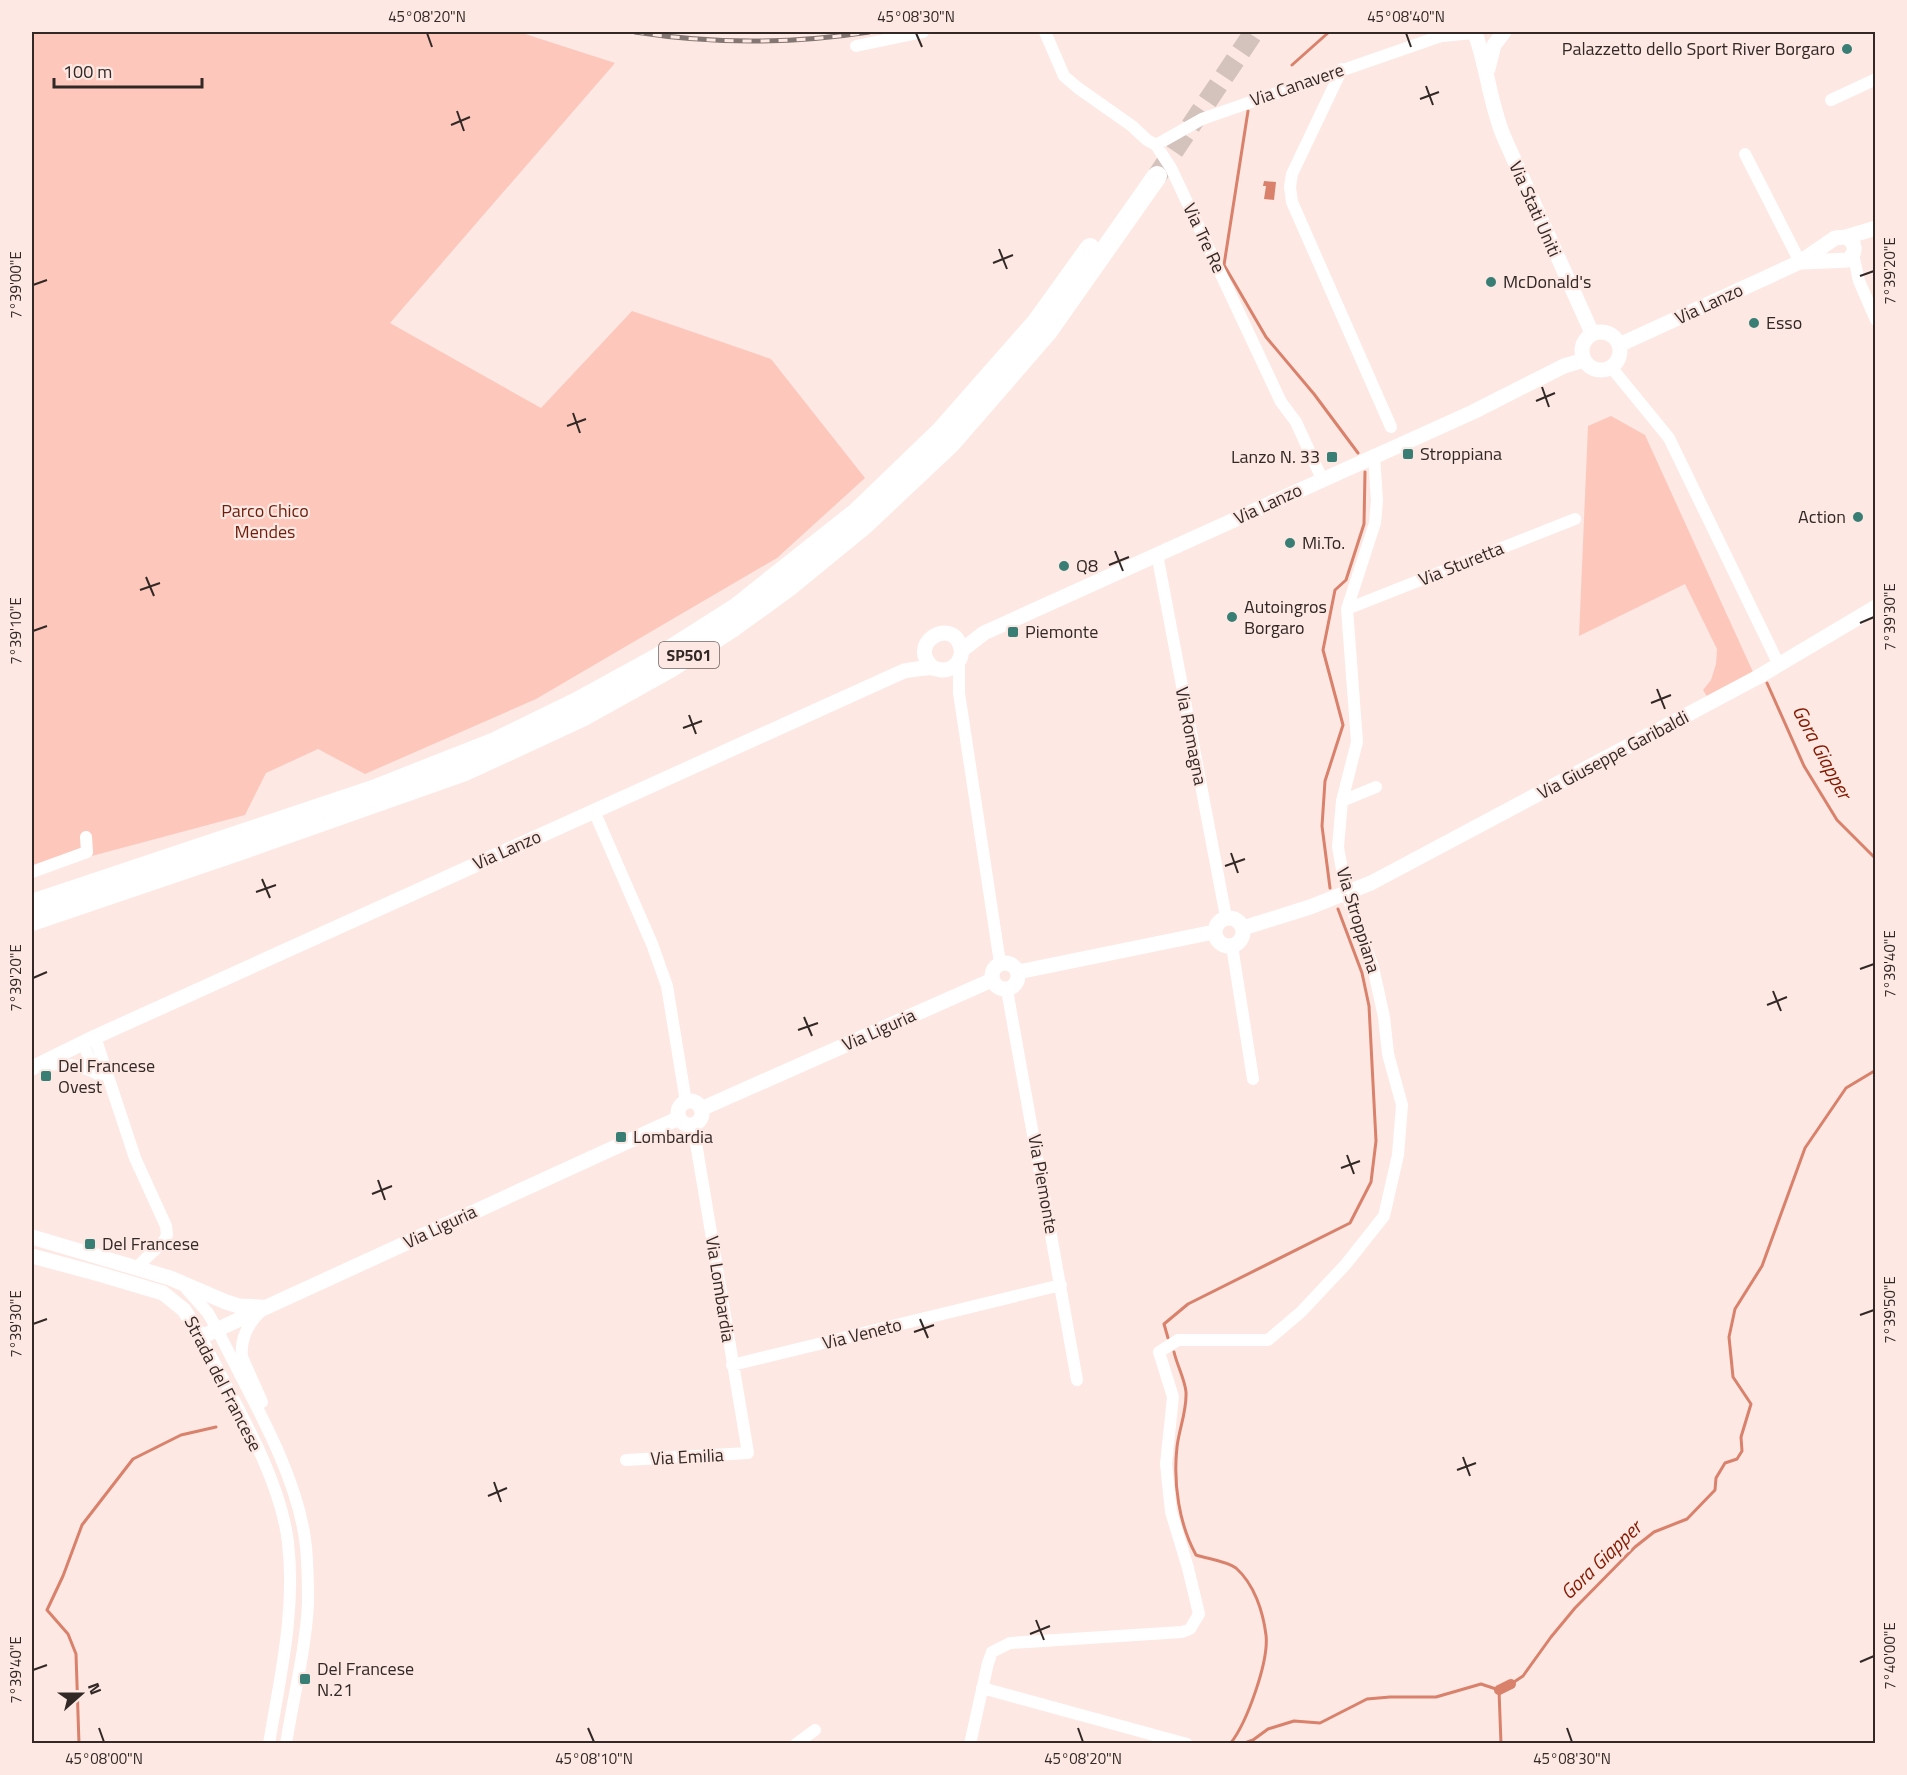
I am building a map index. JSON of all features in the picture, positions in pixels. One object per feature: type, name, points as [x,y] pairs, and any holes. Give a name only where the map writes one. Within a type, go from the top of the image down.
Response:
[{"type":"highway","name":"SP501","points":[[32,904],[373,790],[495,742],[577,702],[658,657],[736,608],[857,512],[940,432],[1036,323],[1152,172],[1048,331],[951,442],[864,525],[787,588],[733,627],[670,668],[582,717],[465,771],[32,921]]},
{"type":"street","points":[[856,46],[923,32]]},
{"type":"street","name":"Via Tre Re","points":[[1045,32],[1064,76],[1156,145],[1171,168],[1281,402],[1296,422],[1322,479]]},
{"type":"street","points":[[1474,33],[1485,40],[1495,39],[1502,34]]},
{"type":"street","name":"Via Canavere","points":[[1156,145],[1202,119],[1342,69],[1445,34],[1474,33]]},
{"type":"street","name":"Via Stati Uniti","points":[[1474,33],[1482,53],[1493,106],[1503,135],[1592,333]]},
{"type":"street","name":"Via Stati Uniti","points":[[1487,81],[1490,57],[1494,45],[1502,34]]},
{"type":"street","points":[[1342,69],[1292,174],[1291,194],[1297,214],[1391,427]]},
{"type":"street","points":[[1831,100],[1875,78]]},
{"type":"street","points":[[1745,154],[1800,262]]},
{"type":"street","name":"Via Lanzo","points":[[1619,345],[1800,262],[1844,250],[1873,229]]},
{"type":"street","points":[[1844,250],[1875,320]]},
{"type":"street","points":[[1600,331],[1608,333],[1619,345],[1618,360],[1604,370],[1596,370],[1584,360],[1582,345],[1592,333],[1600,331]]},
{"type":"street","name":"Via Lanzo","points":[[959,649],[984,633],[1473,412],[1564,366],[1584,360]]},
{"type":"street","points":[[1611,367],[1669,438],[1769,671]]},
{"type":"street","name":"Via Stroppiana","points":[[982,1688],[992,1652],[1010,1643],[1182,1632],[1190,1629],[1198,1614],[1197,1603],[1171,1512],[1166,1464],[1173,1397],[1159,1352],[1178,1340],[1268,1340],[1302,1312],[1346,1264],[1384,1216],[1398,1155],[1402,1105],[1388,1054],[1384,1017],[1373,967],[1346,892],[1338,847],[1342,801],[1357,742],[1347,609],[1375,524],[1377,501],[1374,456]]},
{"type":"street","name":"Via Sturetta","points":[[1347,609],[1575,519]]},
{"type":"street","name":"Via Romagna","points":[[1157,554],[1226,917]]},
{"type":"street","name":"Via Giuseppe Garibaldi","points":[[1346,892],[1371,883],[1503,814],[1769,671],[1875,608]]},
{"type":"street","points":[[959,693],[953,682],[927,660],[925,649],[934,636],[945,633],[959,649],[959,693],[1000,963]]},
{"type":"street","name":"Via Lanzo","points":[[904,671],[925,649]]},
{"type":"street","points":[[938,669],[952,668],[959,649]]},
{"type":"street","name":"Via Lanzo","points":[[34,1067],[904,671],[938,669]]},
{"type":"street","points":[[1342,801],[1376,787]]},
{"type":"street","points":[[594,811],[652,944],[667,986],[686,1102]]},
{"type":"street","points":[[32,872],[87,852],[86,837]]},
{"type":"street","points":[[1243,927],[1310,907],[1346,892]]},
{"type":"street","points":[[1226,917],[1238,920],[1243,927],[1242,937],[1232,946],[1221,944],[1214,932],[1216,924],[1226,917]]},
{"type":"street","points":[[1018,972],[1214,932]]},
{"type":"street","points":[[1232,946],[1253,1079]]},
{"type":"street","points":[[1000,963],[1009,963],[1018,972],[1016,984],[1007,990],[999,989],[992,980],[992,972],[1000,963]]},
{"type":"street","name":"Via Liguria","points":[[701,1109],[992,980]]},
{"type":"street","name":"Via Piemonte","points":[[1007,990],[1077,1380]]},
{"type":"street","points":[[89,1040],[99,1075]]},
{"type":"street","points":[[89,1040],[112,1089],[135,1158],[166,1226],[167,1235],[164,1241],[137,1267]]},
{"type":"street","points":[[34,1067],[58,1064],[86,1068],[99,1075],[112,1089]]},
{"type":"street","points":[[686,1102],[694,1102],[701,1109],[700,1120],[686,1121],[679,1110],[686,1102]]},
{"type":"street","name":"Via Liguria","points":[[201,1337],[686,1121]]},
{"type":"street","name":"Via Lombardia","points":[[686,1121],[748,1454]]},
{"type":"street","name":"Strada del Francese","points":[[32,1237],[170,1278],[197,1298],[217,1329],[288,1477],[298,1506],[305,1538],[308,1595],[305,1628],[286,1743]]},
{"type":"street","name":"Strada del Francese","points":[[32,1256],[163,1293],[184,1310],[194,1322],[254,1442],[281,1511],[288,1541],[291,1595],[289,1626],[269,1743]]},
{"type":"street","points":[[170,1278],[226,1302],[265,1307]]},
{"type":"street","name":"Via Veneto","points":[[732,1365],[1061,1285]]},
{"type":"street","points":[[265,1307],[248,1327],[241,1349],[242,1357],[262,1402],[267,1430]]},
{"type":"street","name":"Via Emilia","points":[[626,1460],[748,1454]]},
{"type":"street","points":[[281,1511],[298,1506]]},
{"type":"street","points":[[291,1595],[308,1595]]},
{"type":"street","points":[[970,1743],[982,1688],[1187,1743]]},
{"type":"street","points":[[796,1743],[814,1730]]},
{"type":"green space","name":"Parco Chico Mendes","points":[[32,32],[519,32],[615,63],[390,323],[541,408],[632,311],[771,359],[865,478],[777,558],[536,699],[365,774],[318,749],[266,773],[245,815],[32,872]]},
{"type":"green space","points":[[1611,416],[1645,435],[1753,672],[1708,698],[1703,690],[1711,680],[1716,664],[1717,649],[1685,584],[1579,636],[1588,426]]},
{"type":"shaded area","points":[[1264,181],[1276,182],[1274,200],[1264,199],[1266,186],[1263,186]]},
{"type":"waterway","points":[[1292,65],[1329,32]]},
{"type":"waterway","points":[[1248,111],[1224,265],[1266,337],[1314,394],[1358,453]]},
{"type":"waterway","points":[[1330,888],[1322,826],[1325,781],[1343,725],[1323,650],[1335,590],[1346,580],[1364,524],[1365,472]]},
{"type":"waterway","name":"Gora Giapper","points":[[1767,683],[1804,766],[1837,820],[1876,859]]},
{"type":"waterway","points":[[1168,1338],[1164,1324],[1188,1304],[1350,1223],[1371,1182],[1376,1141],[1369,1006],[1362,973],[1338,909]]},
{"type":"waterway","name":"Gora Giapper","points":[[1511,1684],[1523,1676],[1575,1608],[1635,1547],[1654,1532],[1687,1519],[1715,1490],[1716,1478],[1725,1463],[1737,1459],[1742,1451],[1741,1437],[1751,1404],[1733,1377],[1729,1337],[1735,1309],[1762,1266],[1805,1148],[1846,1088],[1876,1070]]},
{"type":"waterway","points":[[1174,1352],[1186,1392],[1176,1461],[1177,1489],[1185,1530],[1196,1555],[1227,1564],[1242,1574],[1257,1598],[1266,1635],[1264,1660],[1256,1691],[1243,1722],[1230,1744]]},
{"type":"waterway","points":[[79,1744],[76,1654],[68,1634],[47,1610],[63,1576],[82,1525],[133,1459],[181,1435],[216,1427]]},
{"type":"waterway","name":"Gora Giapper","points":[[1242,1744],[1253,1740],[1268,1729],[1294,1721],[1320,1723],[1367,1699],[1436,1697],[1481,1684],[1499,1690],[1501,1744]]},
{"type":"waterway","name":"Gora Giapper","points":[[1499,1690],[1511,1684]]},
{"type":"tunnel","points":[[1157,176],[1254,32]]},
{"type":"railway","points":[[635,32],[693,39],[752,41],[811,39],[869,32]]},
{"type":"place","name":"Palazzetto dello Sport River Borgaro","points":[[1847,49]]},
{"type":"place","name":"McDonald's","points":[[1491,282]]},
{"type":"place","name":"Esso","points":[[1754,323]]},
{"type":"place","name":"Stroppiana","points":[[1408,454]]},
{"type":"place","name":"Lanzo N. 33","points":[[1332,457]]},
{"type":"place","name":"Action","points":[[1858,517]]},
{"type":"place","name":"Mi.To.","points":[[1290,543]]},
{"type":"place","name":"Q8","points":[[1064,566]]},
{"type":"place","name":"Autoingros Borgaro","points":[[1232,617]]},
{"type":"place","name":"Piemonte","points":[[1013,632]]},
{"type":"place","name":"Del Francese Ovest","points":[[46,1076]]},
{"type":"place","name":"Lombardia","points":[[621,1137]]},
{"type":"place","name":"Del Francese","points":[[90,1244]]},
{"type":"place","name":"Del Francese N.21","points":[[305,1679]]}]
